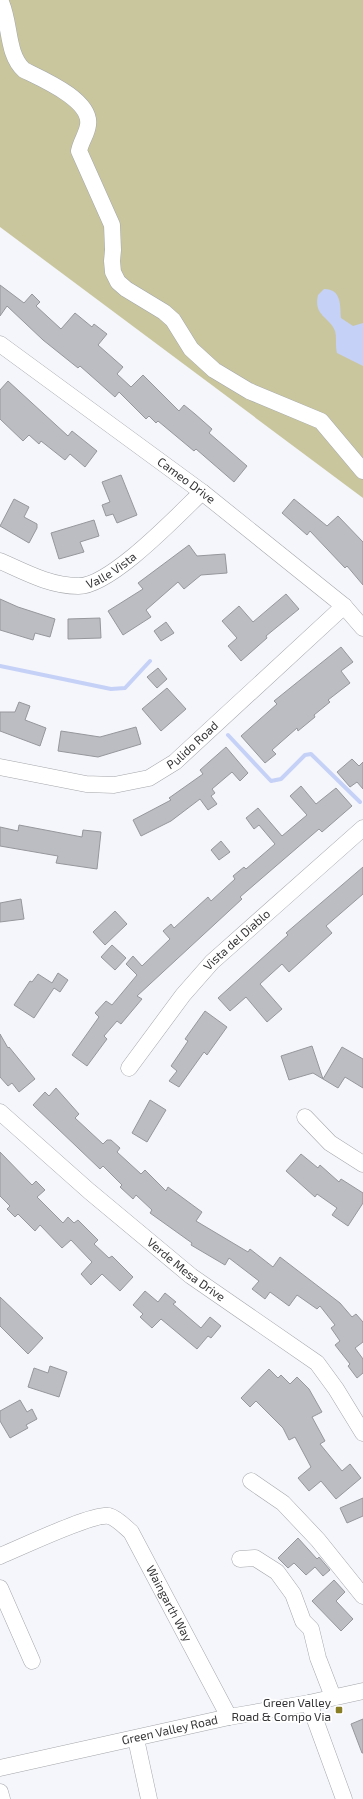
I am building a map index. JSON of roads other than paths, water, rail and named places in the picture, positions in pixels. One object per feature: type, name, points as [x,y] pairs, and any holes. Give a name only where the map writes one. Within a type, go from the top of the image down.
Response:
[{"type":"street","points":[[0,0],[5,10],[12,51],[18,64],[24,70],[68,94],[80,103],[88,117],[88,126],[79,151],[112,225],[113,272],[118,282],[126,289],[164,312],[173,320],[191,349],[214,370],[255,394],[321,421],[346,453],[363,471]]},
{"type":"street","name":"Cameo Drive","points":[[0,344],[202,492],[344,606],[363,628]]},
{"type":"street","name":"Valle Vista","points":[[0,561],[42,580],[55,583],[79,587],[101,580],[124,564],[202,492]]},
{"type":"street","name":"Pulido Road","points":[[0,767],[86,784],[114,785],[149,778],[175,762],[344,606]]},
{"type":"street","name":"Vista del Diablo","points":[[129,1068],[183,995],[212,962],[363,828]]},
{"type":"street","name":"Verde Mesa Drive","points":[[0,1112],[89,1191],[191,1276],[317,1363],[336,1389],[363,1432]]},
{"type":"street","points":[[305,1117],[330,1143],[363,1164]]},
{"type":"street","points":[[251,1481],[283,1503],[318,1540],[363,1596]]},
{"type":"street","name":"Waingarth Way","points":[[0,1556],[89,1518],[109,1516],[122,1524],[131,1532],[229,1718]]},
{"type":"street","points":[[240,1559],[255,1558],[277,1572],[293,1594],[303,1621],[311,1629],[318,1658],[333,1697]]},
{"type":"street","points":[[0,1588],[32,1661]]},
{"type":"street","name":"Green Valley Road","points":[[0,1768],[229,1718],[363,1691]]},
{"type":"street","points":[[309,1703],[344,1799]]},
{"type":"street","points":[[136,1739],[149,1799]]},
{"type":"street","points":[[0,1792],[2,1799]]},
{"type":"water","points":[[324,289],[330,290],[337,295],[340,304],[341,318],[353,326],[363,323],[363,366],[337,353],[336,336],[333,326],[318,308],[318,295]]},
{"type":"waterway","points":[[0,666],[111,689],[125,688],[150,661]]},
{"type":"waterway","points":[[228,735],[271,781],[281,779],[305,755],[311,754],[360,802]]},
{"type":"place","name":"Green Valley Road & Compo Via","points":[[339,1710]]}]
